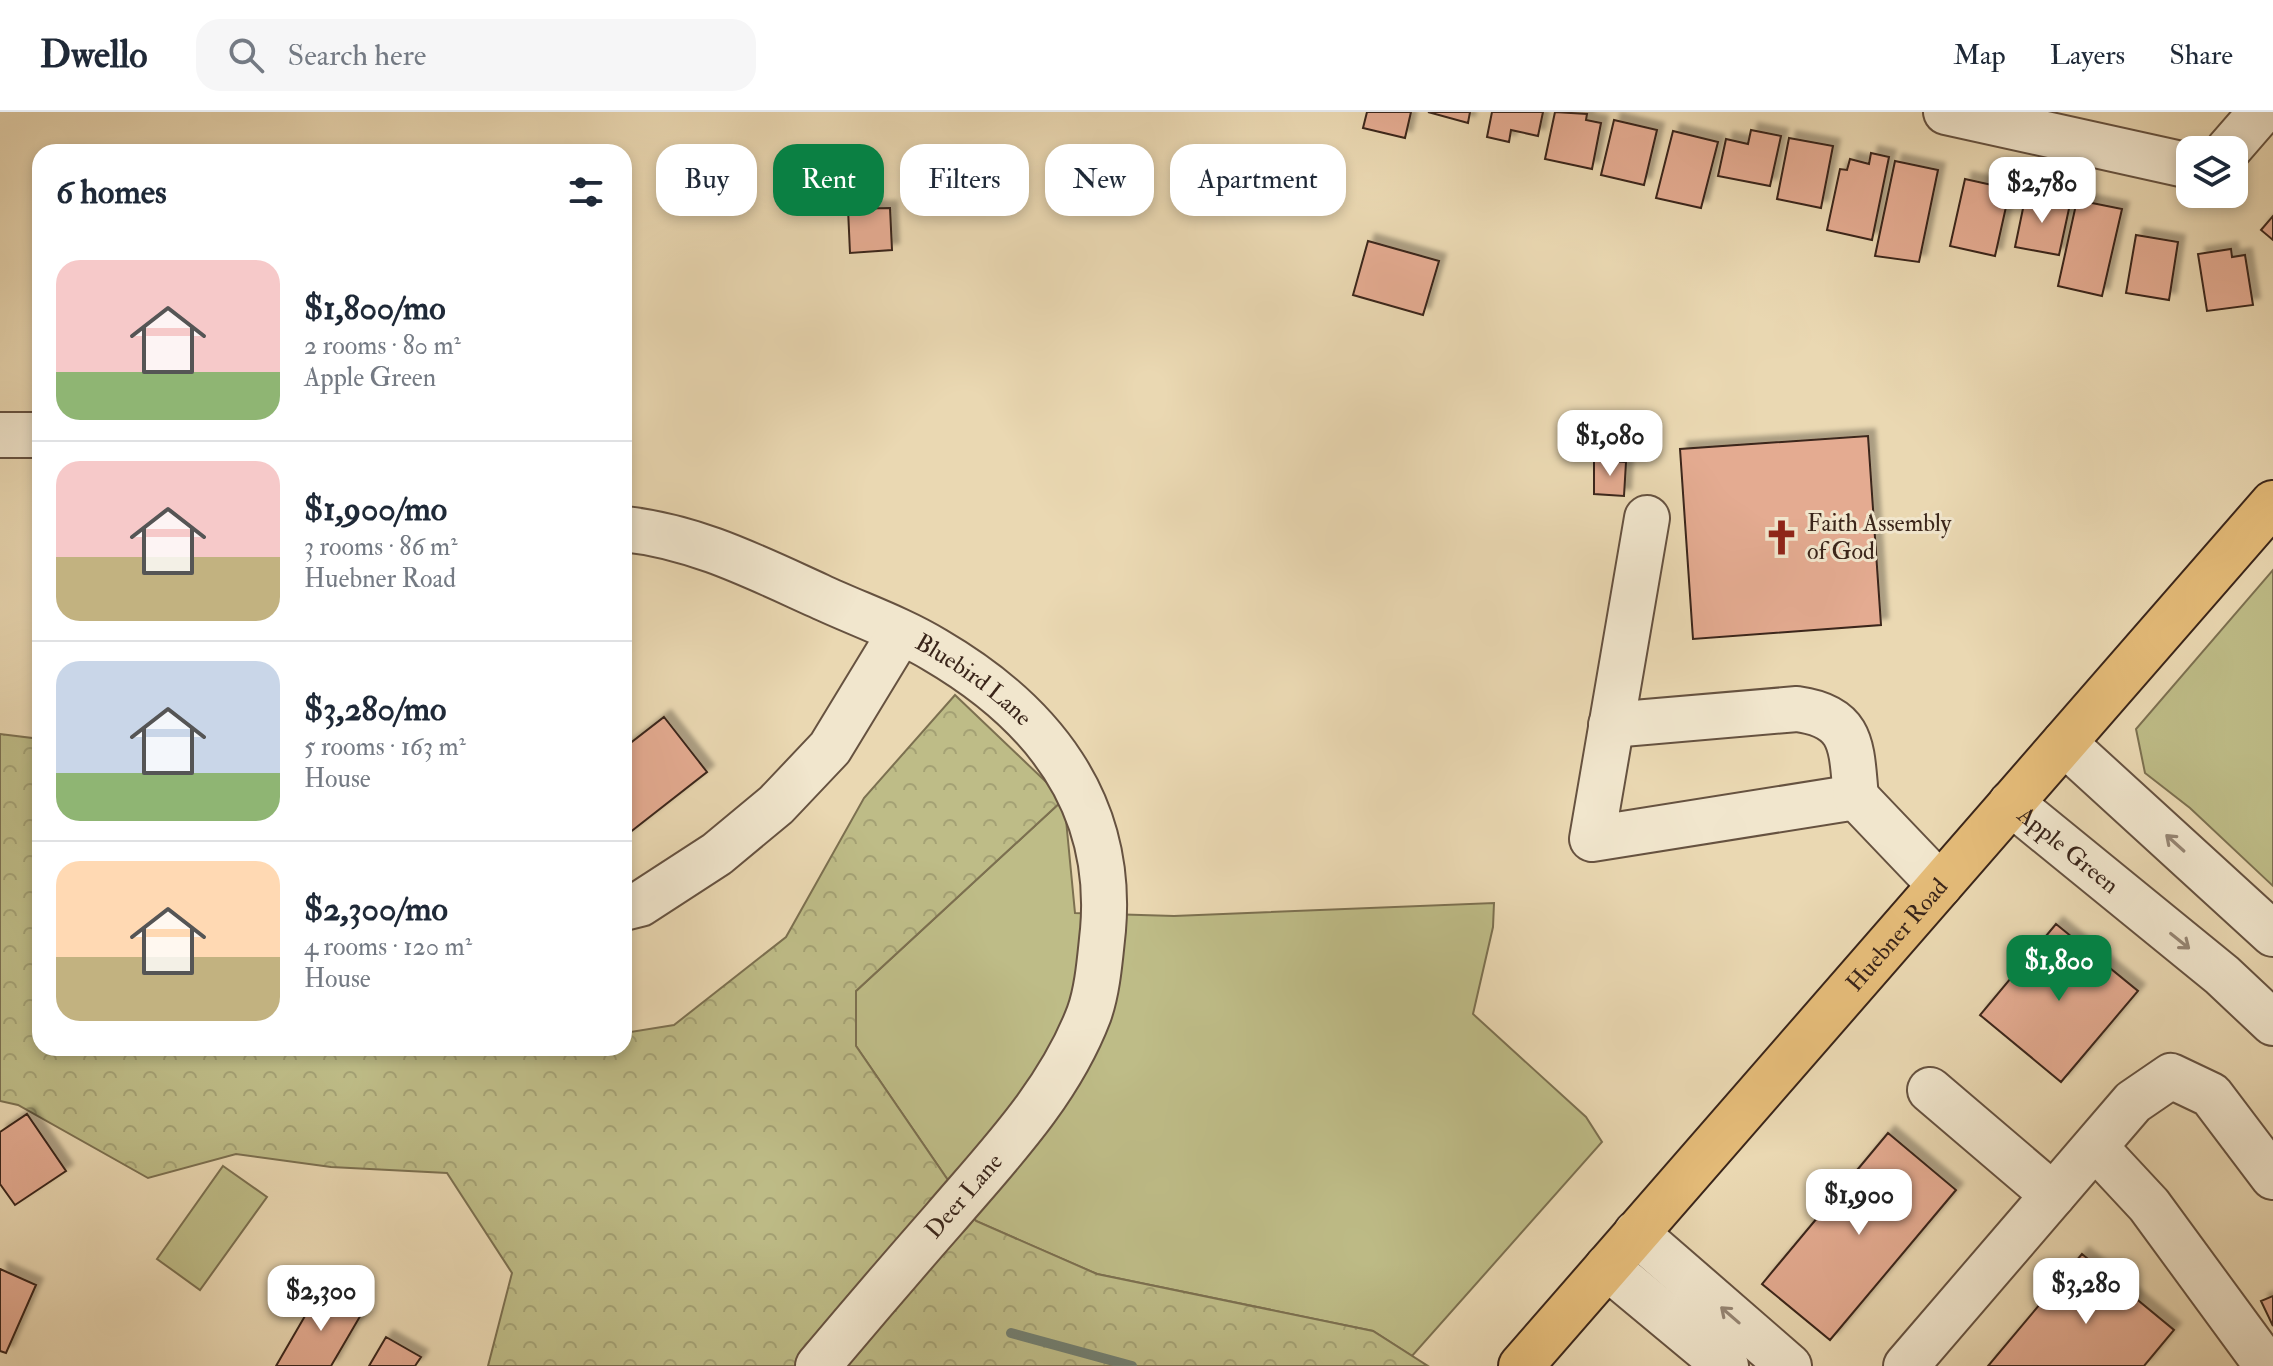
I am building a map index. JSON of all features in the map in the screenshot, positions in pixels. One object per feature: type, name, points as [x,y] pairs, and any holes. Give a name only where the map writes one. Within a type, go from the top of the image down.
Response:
[{"type":"main road","name":"Huebner Road","points":[[1521,1366],[2273,503]]},
{"type":"street","points":[[1946,112],[2176,163]]},
{"type":"street","points":[[2240,136],[2261,112]]},
{"type":"street","points":[[0,435],[32,435]]},
{"type":"street","points":[[1647,518],[1592,839],[1856,797]]},
{"type":"street","name":"Bluebird Lane","points":[[632,530],[665,533],[724,553],[934,649],[992,689],[1029,723],[1068,769],[1092,820],[1105,878],[1100,954],[1090,1013]]},
{"type":"street","points":[[632,906],[640,904],[717,854],[776,805],[830,748],[900,633]]},
{"type":"street","points":[[1611,725],[1797,709],[1813,711],[1838,721],[1850,742],[1856,797],[1940,885]]},
{"type":"street","points":[[2064,743],[2273,934]]},
{"type":"street","name":"Apple Green","points":[[2011,803],[2222,975],[2273,1023]]},
{"type":"street","name":"Deer Lane","points":[[818,1366],[1024,1128],[1057,1078],[1090,1013]]},
{"type":"street","points":[[1906,1366],[2133,1102],[2171,1076],[2211,1095],[2273,1177]]},
{"type":"street","points":[[1930,1090],[2053,1195]]},
{"type":"street","points":[[2095,1147],[2149,1205],[2267,1366]]},
{"type":"street","points":[[1636,1233],[1789,1366]]},
{"type":"street","points":[[1607,1267],[1726,1366]]},
{"type":"green space","points":[[2273,570],[2273,886],[2190,808],[2145,773],[2136,729]]},
{"type":"green space","points":[[955,695],[1064,799],[856,991],[856,1046],[976,1221],[1097,1274],[1373,1331],[1428,1366],[488,1366],[512,1273],[447,1173],[331,1167],[236,1154],[148,1178],[18,1105],[0,1101],[0,734],[32,738],[32,1056],[632,1056],[632,1032],[674,1025],[786,937],[864,798]]},
{"type":"green space","points":[[1064,799],[1075,913],[1174,916],[1494,903],[1493,927],[1473,1014],[1586,1117],[1602,1142],[1412,1356],[1373,1331],[1097,1274],[976,1221],[856,1046],[856,991]]},
{"type":"green space","points":[[223,1166],[267,1197],[200,1290],[157,1259]]},
{"type":"building","points":[[1367,112],[1411,112],[1405,138],[1363,128]]},
{"type":"building","points":[[1428,112],[1470,112],[1468,123]]},
{"type":"building","points":[[1492,112],[1543,112],[1538,136],[1511,130],[1509,142],[1487,137]]},
{"type":"building","points":[[1555,112],[1587,114],[1586,120],[1601,123],[1592,169],[1545,159]]},
{"type":"building","points":[[1614,120],[1657,130],[1644,185],[1601,175]]},
{"type":"building","points":[[1751,130],[1781,136],[1770,186],[1718,176],[1726,139],[1748,144]]},
{"type":"building","points":[[1673,131],[1718,142],[1701,208],[1656,198]]},
{"type":"building","points":[[1789,138],[1833,146],[1821,208],[1777,199]]},
{"type":"building","points":[[1871,153],[1889,157],[1872,240],[1827,230],[1840,169],[1847,170],[1850,159],[1869,164]]},
{"type":"building","points":[[1895,161],[1938,170],[1919,262],[1875,256]]},
{"type":"building","points":[[1965,179],[2010,189],[1995,256],[1950,246]]},
{"type":"building","points":[[2026,194],[2070,204],[2059,255],[2015,247]]},
{"type":"building","points":[[2077,200],[2122,209],[2102,296],[2058,286]]},
{"type":"building","points":[[884,208],[890,208],[892,250],[850,253],[848,216],[884,216]]},
{"type":"building","points":[[2273,216],[2273,240],[2261,230]]},
{"type":"building","points":[[2136,235],[2178,242],[2169,300],[2126,293]]},
{"type":"building","points":[[1368,241],[1439,261],[1423,315],[1353,295]]},
{"type":"building","points":[[2231,249],[2232,257],[2245,255],[2253,305],[2207,311],[2198,254]]},
{"type":"building","name":"Faith Assembly of God","points":[[1868,436],[1881,625],[1693,639],[1680,449]]},
{"type":"building","points":[[1594,460],[1626,462],[1624,496],[1594,494]]},
{"type":"building","points":[[664,717],[707,772],[632,831],[632,742]]},
{"type":"building","points":[[2056,924],[2138,991],[2061,1082],[1980,1015]]},
{"type":"building","points":[[27,1114],[66,1171],[15,1205],[0,1184],[0,1132]]},
{"type":"building","points":[[1888,1133],[1956,1190],[1830,1340],[1762,1284]]},
{"type":"building","points":[[2082,1254],[2174,1330],[2144,1366],[1988,1366]]},
{"type":"building","points":[[0,1269],[36,1285],[6,1353],[0,1351]]},
{"type":"building","points":[[320,1290],[362,1313],[331,1366],[276,1366]]},
{"type":"building","points":[[2273,1296],[2273,1326],[2261,1301]]},
{"type":"building","points":[[386,1337],[421,1357],[415,1366],[369,1366]]},
{"type":"waterway","points":[[1011,1333],[1132,1366]]},
{"type":"place","name":"Faith Assembly of God","points":[[1781,537]]}]
